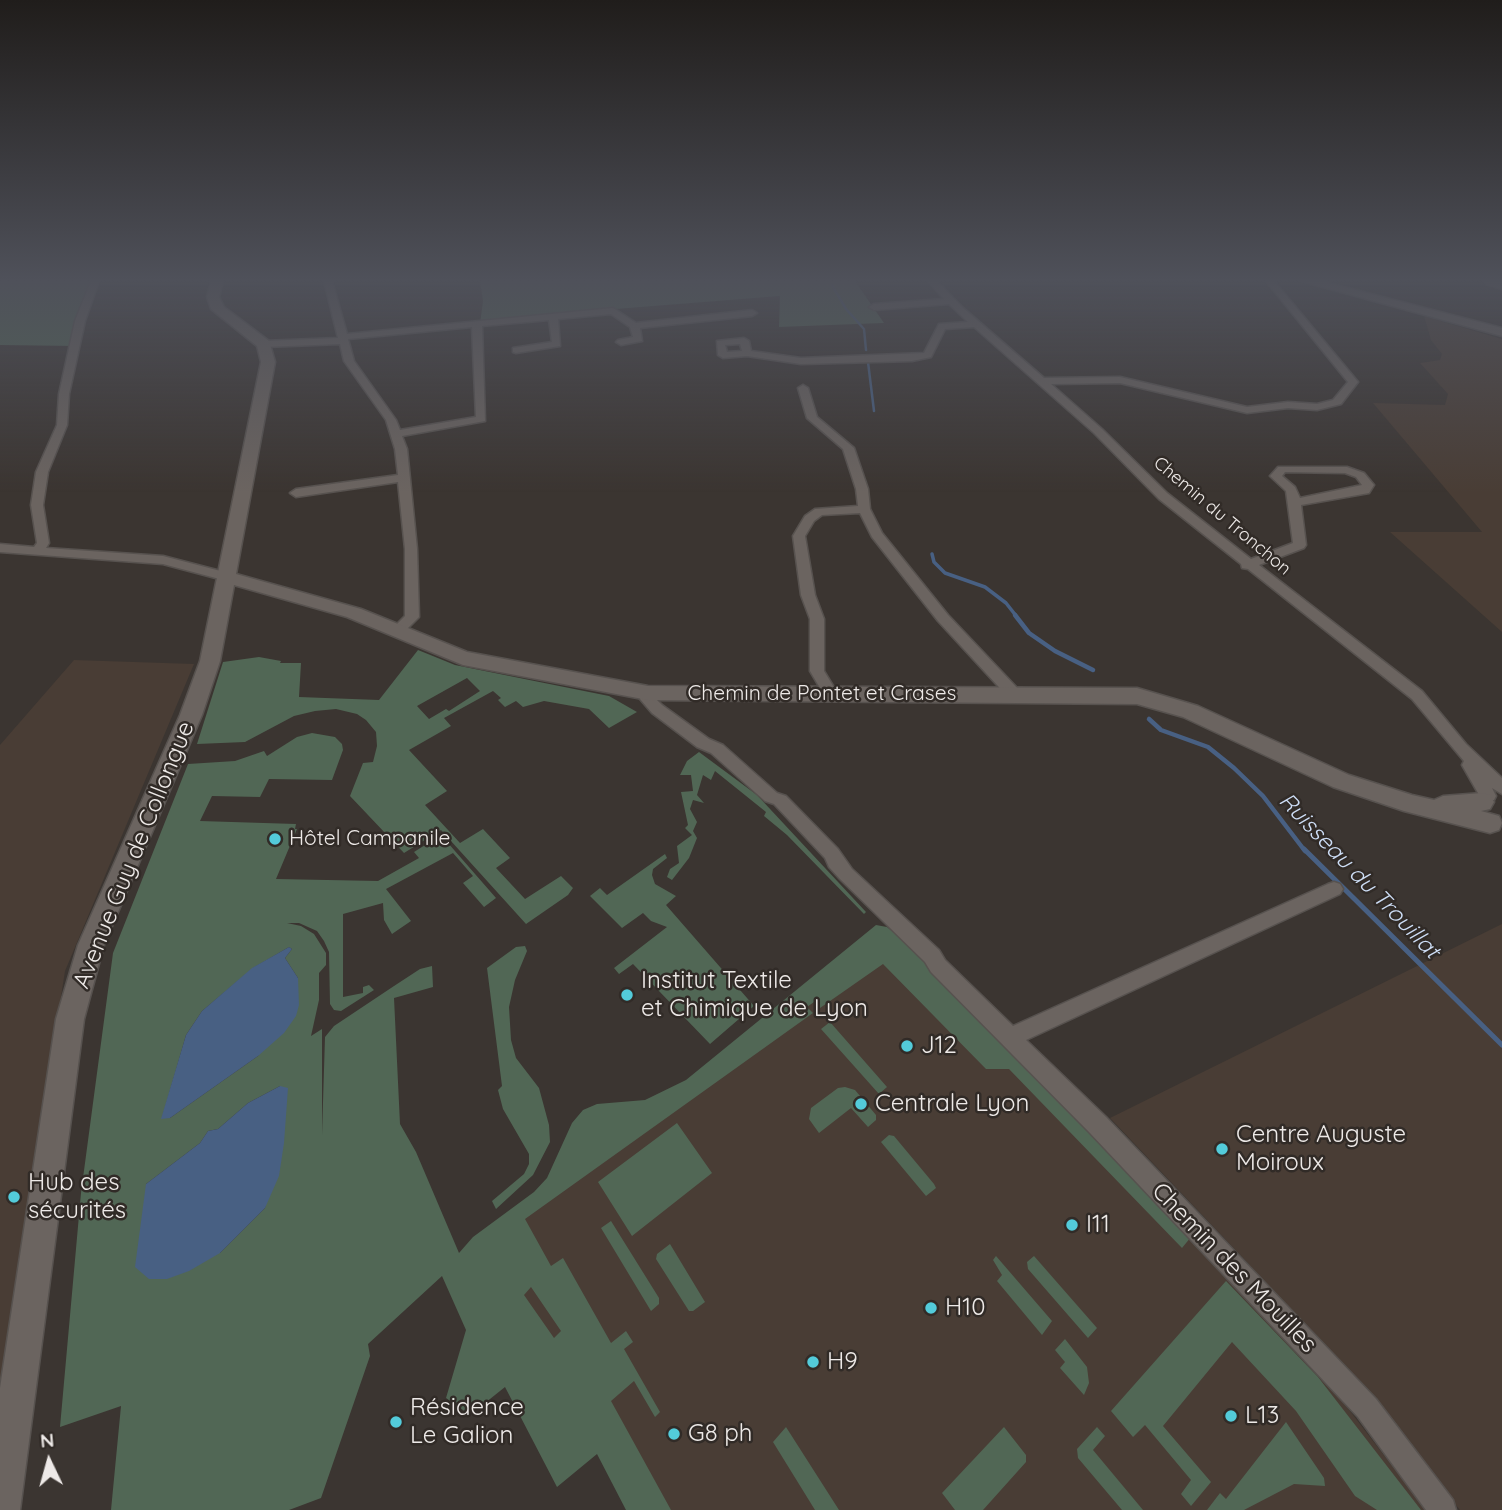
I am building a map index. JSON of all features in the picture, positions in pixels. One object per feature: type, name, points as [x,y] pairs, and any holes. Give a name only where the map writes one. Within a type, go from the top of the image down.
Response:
[{"type":"main road","name":"Avenue Guy de Collongue","points":[[1,1510],[75,1000],[91,946],[204,681],[228,578],[221,566],[226,536],[240,502],[268,362],[266,351]]},
{"type":"main road","name":"Chemin de Pontet et Crases","points":[[228,578],[295,594],[463,658],[663,705],[803,694],[1124,694],[1150,698],[1190,711],[1341,781],[1412,804],[1494,806]]},
{"type":"street","points":[[38,550],[43,540],[37,505],[42,472],[62,425],[64,394],[73,351]]},
{"type":"street","points":[[347,351],[354,371],[377,398],[396,434],[404,478],[412,618],[398,631]]},
{"type":"street","points":[[396,434],[481,419],[478,351]]},
{"type":"street","points":[[747,353],[802,362],[912,358],[928,355],[930,351]]},
{"type":"street","name":"Chemin du Tronchon","points":[[1008,351],[1098,431],[1163,496],[1247,565],[1416,695],[1461,748],[1494,806]]},
{"type":"street","points":[[1042,381],[1119,380],[1247,410],[1288,405],[1317,407],[1338,402],[1353,382],[1328,351]]},
{"type":"street","points":[[803,388],[811,418],[848,448],[862,489],[864,509],[876,534],[986,667],[1014,694]]},
{"type":"street","points":[[1247,565],[1300,545],[1291,490],[1276,476],[1282,469],[1347,470],[1360,475],[1368,485],[1365,490],[1295,502]]},
{"type":"street","points":[[296,493],[404,478]]},
{"type":"street","points":[[803,694],[817,671],[817,619],[808,595],[799,536],[809,519],[818,512],[864,509]]},
{"type":"street","points":[[0,548],[163,560],[228,578]]},
{"type":"street","points":[[982,694],[986,667]]},
{"type":"street","points":[[817,671],[831,694]]},
{"type":"street","name":"Chemin des Mouilles","points":[[663,705],[703,743],[717,749],[771,797],[780,800],[832,854],[835,862],[846,874],[932,956],[1252,1288],[1264,1296],[1358,1398],[1443,1510]]},
{"type":"street","points":[[1011,1037],[1334,889]]},
{"type":"shaded area","points":[[1440,351],[1502,351],[1502,632],[1390,532],[1482,532],[1373,403],[1445,405],[1448,394],[1420,363],[1440,360]]},
{"type":"shaded area","name":"Hub des sécurités","points":[[74,660],[194,664],[65,971],[0,1386],[0,745]]},
{"type":"shaded area","points":[[1502,924],[1502,1510],[1460,1510],[1408,1444],[1245,1260],[1110,1118]]},
{"type":"shaded area","name":"Centrale Lyon","points":[[878,926],[895,934],[1320,1372],[1426,1510],[653,1510],[464,1267]]},
{"type":"green space","points":[[418,650],[455,665],[609,696],[637,712],[609,728],[589,709],[544,701],[523,707],[516,701],[505,707],[498,700],[501,698],[493,691],[444,718],[451,726],[409,750],[447,791],[425,805],[460,843],[483,829],[510,858],[496,868],[525,899],[561,876],[573,888],[568,895],[526,924],[441,830],[404,853],[350,796],[363,763],[373,762],[377,746],[376,732],[357,714],[336,709],[315,711],[294,716],[245,742],[197,744],[223,662],[259,657],[281,661],[280,663],[301,663],[299,697],[379,700]],"holes":[[[467,678],[480,691],[449,711],[446,709],[429,719],[417,706]]]},
{"type":"green space","points":[[312,733],[335,737],[342,744],[343,750],[332,780],[269,779],[260,797],[212,796],[200,821],[296,824],[297,829],[276,879],[378,881],[419,858],[414,852],[441,835],[496,898],[484,907],[463,883],[473,876],[453,853],[386,889],[411,921],[392,934],[384,920],[383,903],[343,914],[343,997],[363,993],[363,987],[369,985],[374,990],[341,1011],[334,1010],[330,1004],[329,952],[324,941],[317,931],[299,923],[287,923],[301,926],[314,934],[326,953],[326,965],[319,973],[319,1000],[311,1036],[322,1029],[322,1135],[325,1037],[334,1026],[394,986],[420,969],[432,966],[433,987],[394,998],[400,1124],[416,1152],[459,1253],[473,1237],[534,1192],[547,1178],[572,1123],[583,1110],[597,1104],[645,1100],[686,1080],[876,925],[887,927],[908,944],[1191,1237],[1182,1248],[1009,1069],[986,1069],[883,964],[820,1008],[814,1002],[807,1007],[813,1013],[525,1219],[551,1266],[563,1258],[611,1343],[626,1331],[633,1342],[624,1349],[660,1412],[655,1417],[634,1381],[611,1401],[671,1510],[626,1510],[597,1454],[557,1487],[505,1387],[470,1415],[446,1398],[466,1330],[442,1276],[368,1344],[370,1356],[321,1498],[289,1510],[111,1510],[121,1406],[60,1427],[81,1193],[113,953],[188,764],[235,761],[264,751],[267,756],[297,737]],"holes":[[[289,947],[292,949],[285,958],[298,978],[258,1056],[170,1118],[162,1118],[186,1035],[202,1011],[253,968]],[[280,1086],[265,1208],[220,1253],[146,1184],[200,1143],[208,1131],[218,1129],[248,1103]],[[531,1287],[561,1331],[554,1338],[524,1295]]]},
{"type":"green space","points":[[699,752],[757,795],[866,912],[864,914],[787,835],[764,816],[766,812],[715,771],[711,780],[703,775],[697,795],[704,803],[693,800],[690,809],[697,822],[693,831],[697,838],[689,858],[672,880],[667,877],[670,869],[679,863],[677,846],[692,835],[685,828],[688,825],[681,792],[693,791],[691,775],[680,775],[687,761]]},
{"type":"green space","points":[[665,854],[667,858],[653,869],[652,875],[655,884],[676,896],[666,905],[754,1006],[710,1044],[633,964],[619,974],[614,968],[667,927],[651,921],[643,913],[622,928],[590,896],[600,888],[607,895]]},
{"type":"green space","points":[[525,946],[527,951],[515,980],[509,1007],[511,1040],[516,1058],[539,1088],[549,1125],[550,1142],[533,1175],[496,1209],[492,1201],[524,1174],[529,1164],[529,1154],[503,1109],[498,1090],[502,1086],[487,968],[516,947]]},
{"type":"green space","points":[[830,1022],[887,1087],[879,1094],[821,1029]]},
{"type":"green space","points":[[838,1088],[855,1090],[876,1115],[876,1120],[868,1127],[851,1108],[819,1133],[809,1119],[811,1108]]},
{"type":"green space","points":[[677,1123],[712,1173],[632,1236],[598,1182]]},
{"type":"green space","points":[[889,1135],[894,1136],[934,1184],[936,1188],[926,1196],[881,1142]]},
{"type":"green space","points":[[611,1221],[659,1298],[659,1304],[651,1311],[601,1228]]},
{"type":"green space","points":[[670,1244],[705,1302],[693,1311],[689,1311],[656,1259],[657,1254]]},
{"type":"green space","points":[[996,1256],[1052,1321],[1042,1335],[997,1281],[1002,1275],[993,1260]]},
{"type":"green space","points":[[1034,1256],[1097,1328],[1088,1338],[1028,1269],[1027,1262]]},
{"type":"green space","points":[[1226,1281],[1318,1377],[1421,1510],[1377,1510],[1355,1496],[1296,1411],[1232,1342],[1163,1426],[1211,1482],[1191,1506],[1181,1494],[1191,1480],[1145,1425],[1133,1437],[1111,1411]]},
{"type":"green space","points":[[1065,1339],[1087,1367],[1089,1383],[1084,1395],[1060,1368],[1065,1362],[1055,1350]]},
{"type":"green space","points":[[1286,1422],[1324,1478],[1325,1486],[1294,1484],[1244,1510],[1207,1510],[1220,1493],[1226,1499]]},
{"type":"green space","points":[[786,1427],[839,1510],[815,1510],[773,1442]]},
{"type":"green space","points":[[1004,1427],[1026,1455],[1026,1462],[983,1510],[955,1510],[942,1493]]},
{"type":"green space","points":[[1097,1427],[1105,1436],[1093,1450],[1143,1510],[1122,1510],[1078,1458],[1077,1449]]},
{"type":"water","points":[[289,947],[292,949],[285,958],[298,978],[299,1005],[296,1016],[284,1033],[258,1056],[170,1118],[161,1119],[186,1035],[202,1011],[252,968]]},
{"type":"water","points":[[280,1086],[288,1088],[284,1143],[279,1176],[265,1208],[220,1253],[189,1271],[167,1279],[149,1279],[135,1267],[146,1184],[200,1143],[208,1131],[218,1129],[248,1103]]},
{"type":"waterway","name":"Ruisseau du Trouillat","points":[[868,362],[874,411]]},
{"type":"waterway","name":"Ruisseau du Trouillat","points":[[932,554],[934,562],[945,573],[985,587],[1006,603],[1017,617]]},
{"type":"waterway","name":"Ruisseau du Trouillat","points":[[1015,615],[1029,633],[1055,651],[1093,670]]},
{"type":"waterway","name":"Ruisseau du Trouillat","points":[[1149,719],[1161,730],[1208,747],[1234,768],[1263,796],[1305,851]]},
{"type":"waterway","name":"Ruisseau du Trouillat","points":[[1304,849],[1502,1045]]},
{"type":"place","name":"Hôtel Campanile","points":[[275,839]]},
{"type":"place","name":"Institut Textile et Chimique de Lyon","points":[[627,995]]},
{"type":"place","name":"J12","points":[[907,1046]]},
{"type":"place","name":"Centrale Lyon","points":[[861,1104]]},
{"type":"place","name":"Centre Auguste Moiroux","points":[[1222,1149]]},
{"type":"place","name":"Hub des sécurités","points":[[14,1197]]},
{"type":"place","name":"I11","points":[[1072,1225]]},
{"type":"place","name":"H10","points":[[931,1308]]},
{"type":"place","name":"H9","points":[[813,1362]]},
{"type":"place","name":"L13","points":[[1231,1416]]},
{"type":"place","name":"Résidence Le Galion","points":[[396,1422]]},
{"type":"place","name":"G8 ph","points":[[674,1434]]}]
